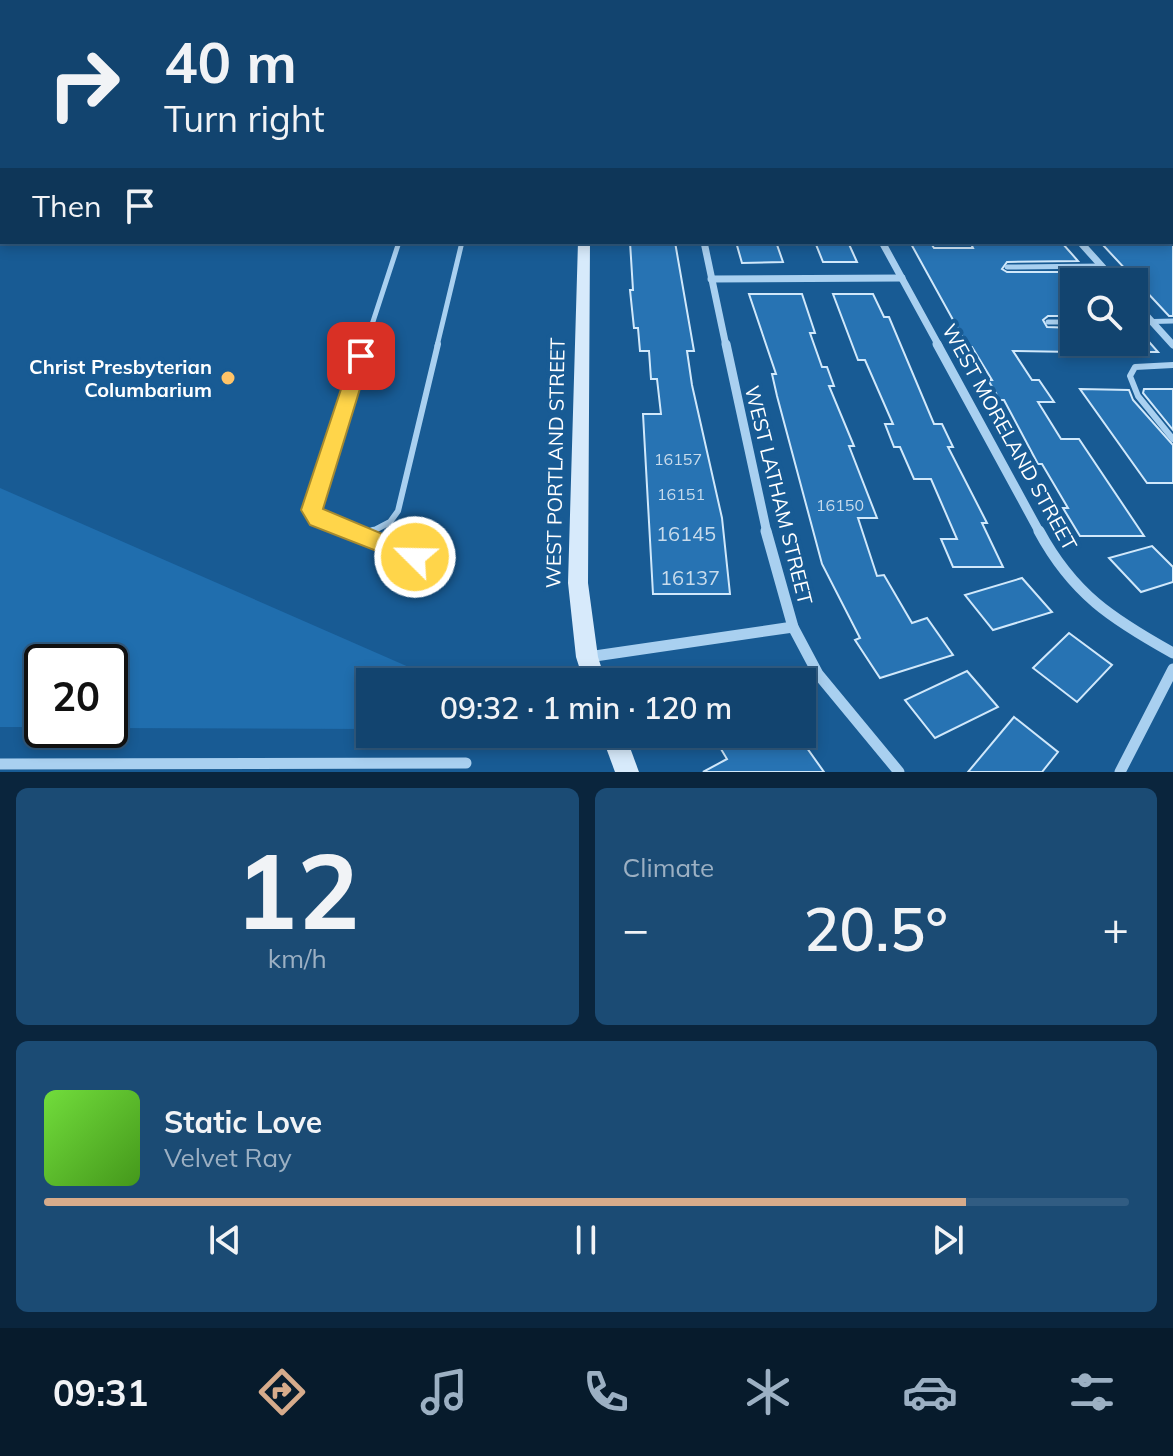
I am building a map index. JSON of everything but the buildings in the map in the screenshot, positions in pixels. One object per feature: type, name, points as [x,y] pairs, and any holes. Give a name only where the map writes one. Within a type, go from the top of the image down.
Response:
[{"type":"street","name":"WEST PORTLAND STREET","points":[[584,244],[578,583],[591,668]]},
{"type":"street","name":"WEST LATHAM STREET","points":[[704,244],[776,575],[793,627],[818,674],[899,772]]},
{"type":"street","name":"WEST MORELAND STREET","points":[[883,244],[1056,562],[1111,618],[1173,653]]},
{"type":"street","points":[[1082,244],[1102,266]]},
{"type":"street","points":[[711,279],[902,278]]},
{"type":"street","points":[[1148,318],[1173,345]]},
{"type":"street","points":[[587,657],[793,627]]},
{"type":"street","points":[[1120,772],[1173,669]]},
{"type":"street","points":[[618,748],[627,772]]},
{"type":"street","points":[[0,764],[419,768],[466,763]]},
{"type":"lane","points":[[398,244],[311,510],[318,519],[441,568]]},
{"type":"lane","points":[[364,535],[390,522],[398,511],[462,244]]},
{"type":"lane","points":[[1007,267],[1102,266]]},
{"type":"lane","points":[[1148,322],[1173,321]]},
{"type":"lane","points":[[1048,322],[1060,322]]},
{"type":"lane","points":[[1173,365],[1135,367],[1130,376],[1138,396],[1173,439]]},
{"type":"shaded area","points":[[0,488],[411,668],[356,668],[356,729],[128,728],[128,644],[24,644],[24,727],[0,727]]},
{"type":"place","name":"Christ Presbyterian Columbarium","points":[[228,378]]},
{"type":"route","points":[[361,356],[311,510],[318,519],[415,557]]}]
